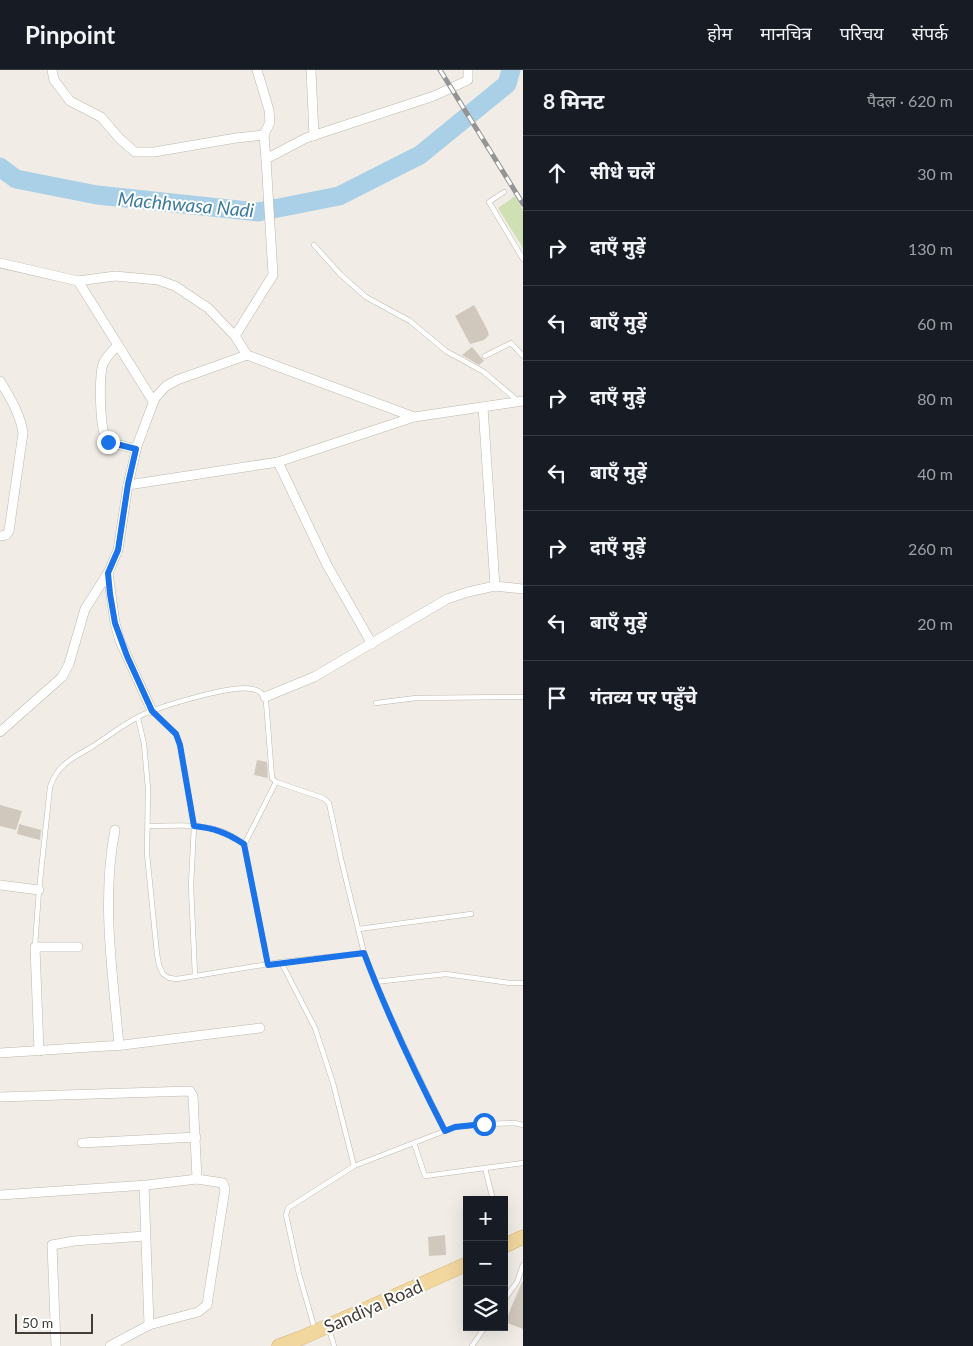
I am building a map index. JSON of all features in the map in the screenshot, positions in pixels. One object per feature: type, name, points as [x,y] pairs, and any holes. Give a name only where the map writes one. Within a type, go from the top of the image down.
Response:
[{"type":"main road","points":[[508,1245],[522,1241]]},
{"type":"main road","name":"Sandiya Road","points":[[279,1346],[463,1266]]},
{"type":"street","points":[[52,70],[54,80],[70,101],[102,117],[120,139],[134,152],[154,152],[264,135]]},
{"type":"street","points":[[235,336],[273,275],[264,135],[270,122],[269,110],[257,70]]},
{"type":"street","points":[[311,70],[314,136]]},
{"type":"street","points":[[266,159],[314,136],[434,96],[468,80],[468,70]]},
{"type":"street","points":[[0,263],[78,281],[116,276],[158,280],[175,286],[208,308],[235,336],[247,355],[414,417]]},
{"type":"street","points":[[78,281],[153,401]]},
{"type":"street","points":[[118,345],[106,358],[102,368],[102,422],[104,436],[108,442],[136,449]]},
{"type":"street","points":[[0,732],[62,677],[69,664],[85,609],[108,573],[118,550],[128,484],[136,449],[153,401],[160,391],[177,380],[247,355]]},
{"type":"street","points":[[0,381],[21,419],[23,433],[9,531],[6,535],[0,536]]},
{"type":"street","points":[[128,484],[278,462],[414,417],[521,401]]},
{"type":"street","points":[[483,407],[495,586]]},
{"type":"street","points":[[278,462],[327,565],[372,644]]},
{"type":"street","points":[[108,573],[115,623],[120,641],[152,711]]},
{"type":"street","points":[[265,697],[314,676],[447,599],[495,586],[523,589]]},
{"type":"street","points":[[115,830],[109,858],[109,886],[111,945],[119,1046]]},
{"type":"street","points":[[0,885],[39,890]]},
{"type":"street","points":[[39,1052],[35,947],[78,948]]},
{"type":"street","points":[[0,1053],[119,1046],[260,1028]]},
{"type":"street","points":[[0,1097],[189,1091],[193,1096],[197,1179]]},
{"type":"street","points":[[82,1143],[196,1137]]},
{"type":"street","points":[[0,1195],[144,1185],[197,1179],[223,1183],[225,1189],[207,1305],[198,1312],[149,1325],[110,1346]]},
{"type":"street","points":[[144,1185],[149,1325]]},
{"type":"street","points":[[56,1346],[52,1245],[74,1241],[145,1236]]},
{"type":"lane","points":[[504,192],[489,202],[523,259]]},
{"type":"lane","points":[[314,245],[340,274],[366,297],[410,321],[446,351],[484,372],[521,401]]},
{"type":"lane","points":[[485,356],[511,343],[523,356]]},
{"type":"lane","points":[[35,947],[50,787],[55,775],[65,764],[152,711],[196,697],[244,688],[259,692],[265,697],[272,778],[276,782],[323,798],[329,803],[364,953],[375,982],[445,1131]]},
{"type":"lane","points":[[376,703],[416,698],[523,697]]},
{"type":"lane","points":[[152,711],[176,734],[180,745],[194,826],[192,886],[194,976]]},
{"type":"lane","points":[[138,718],[144,744],[148,788],[149,826],[147,854],[150,884],[159,965],[164,974],[169,978],[177,979],[281,962],[364,953]]},
{"type":"lane","points":[[268,965],[244,844],[276,782]]},
{"type":"lane","points":[[149,826],[213,828],[228,834],[244,844]]},
{"type":"lane","points":[[359,929],[471,914]]},
{"type":"lane","points":[[281,962],[315,1028],[333,1083],[354,1166]]},
{"type":"lane","points":[[375,982],[446,974],[510,983],[523,983]]},
{"type":"lane","points":[[315,1331],[299,1274],[286,1210],[354,1166],[455,1127],[515,1123],[523,1125]]},
{"type":"lane","points":[[414,1143],[425,1176],[523,1163]]},
{"type":"lane","points":[[485,1168],[492,1196]]},
{"type":"lane","points":[[508,1294],[516,1282],[523,1265]]},
{"type":"lane","points":[[328,1325],[334,1346]]},
{"type":"lane","points":[[472,1346],[482,1331]]},
{"type":"green space","points":[[515,196],[523,210],[523,248],[498,208]]},
{"type":"building","points":[[474,305],[489,335],[484,340],[470,344],[455,316]]},
{"type":"building","points":[[472,347],[484,361],[479,365],[462,355]]},
{"type":"building","points":[[257,760],[267,762],[268,778],[254,775]]},
{"type":"building","points":[[0,805],[22,811],[16,830],[0,826]]},
{"type":"building","points":[[19,824],[41,830],[40,840],[17,834]]},
{"type":"building","points":[[445,1235],[446,1255],[429,1256],[428,1237]]},
{"type":"building","points":[[523,1282],[523,1329],[508,1323],[508,1315]]},
{"type":"waterway","name":"Machhwasa Nadi","points":[[0,167],[16,179],[97,195],[258,212],[339,196],[420,155],[507,84],[511,70]]},
{"type":"railway","points":[[440,70],[523,204]]},
{"type":"route","points":[[108,442],[136,449],[128,484],[118,550],[108,573],[115,623],[120,641],[152,711],[176,734],[180,745],[194,826],[213,828],[228,834],[244,844],[268,965],[364,953],[404,1046],[445,1131],[455,1127],[484,1124]]}]
